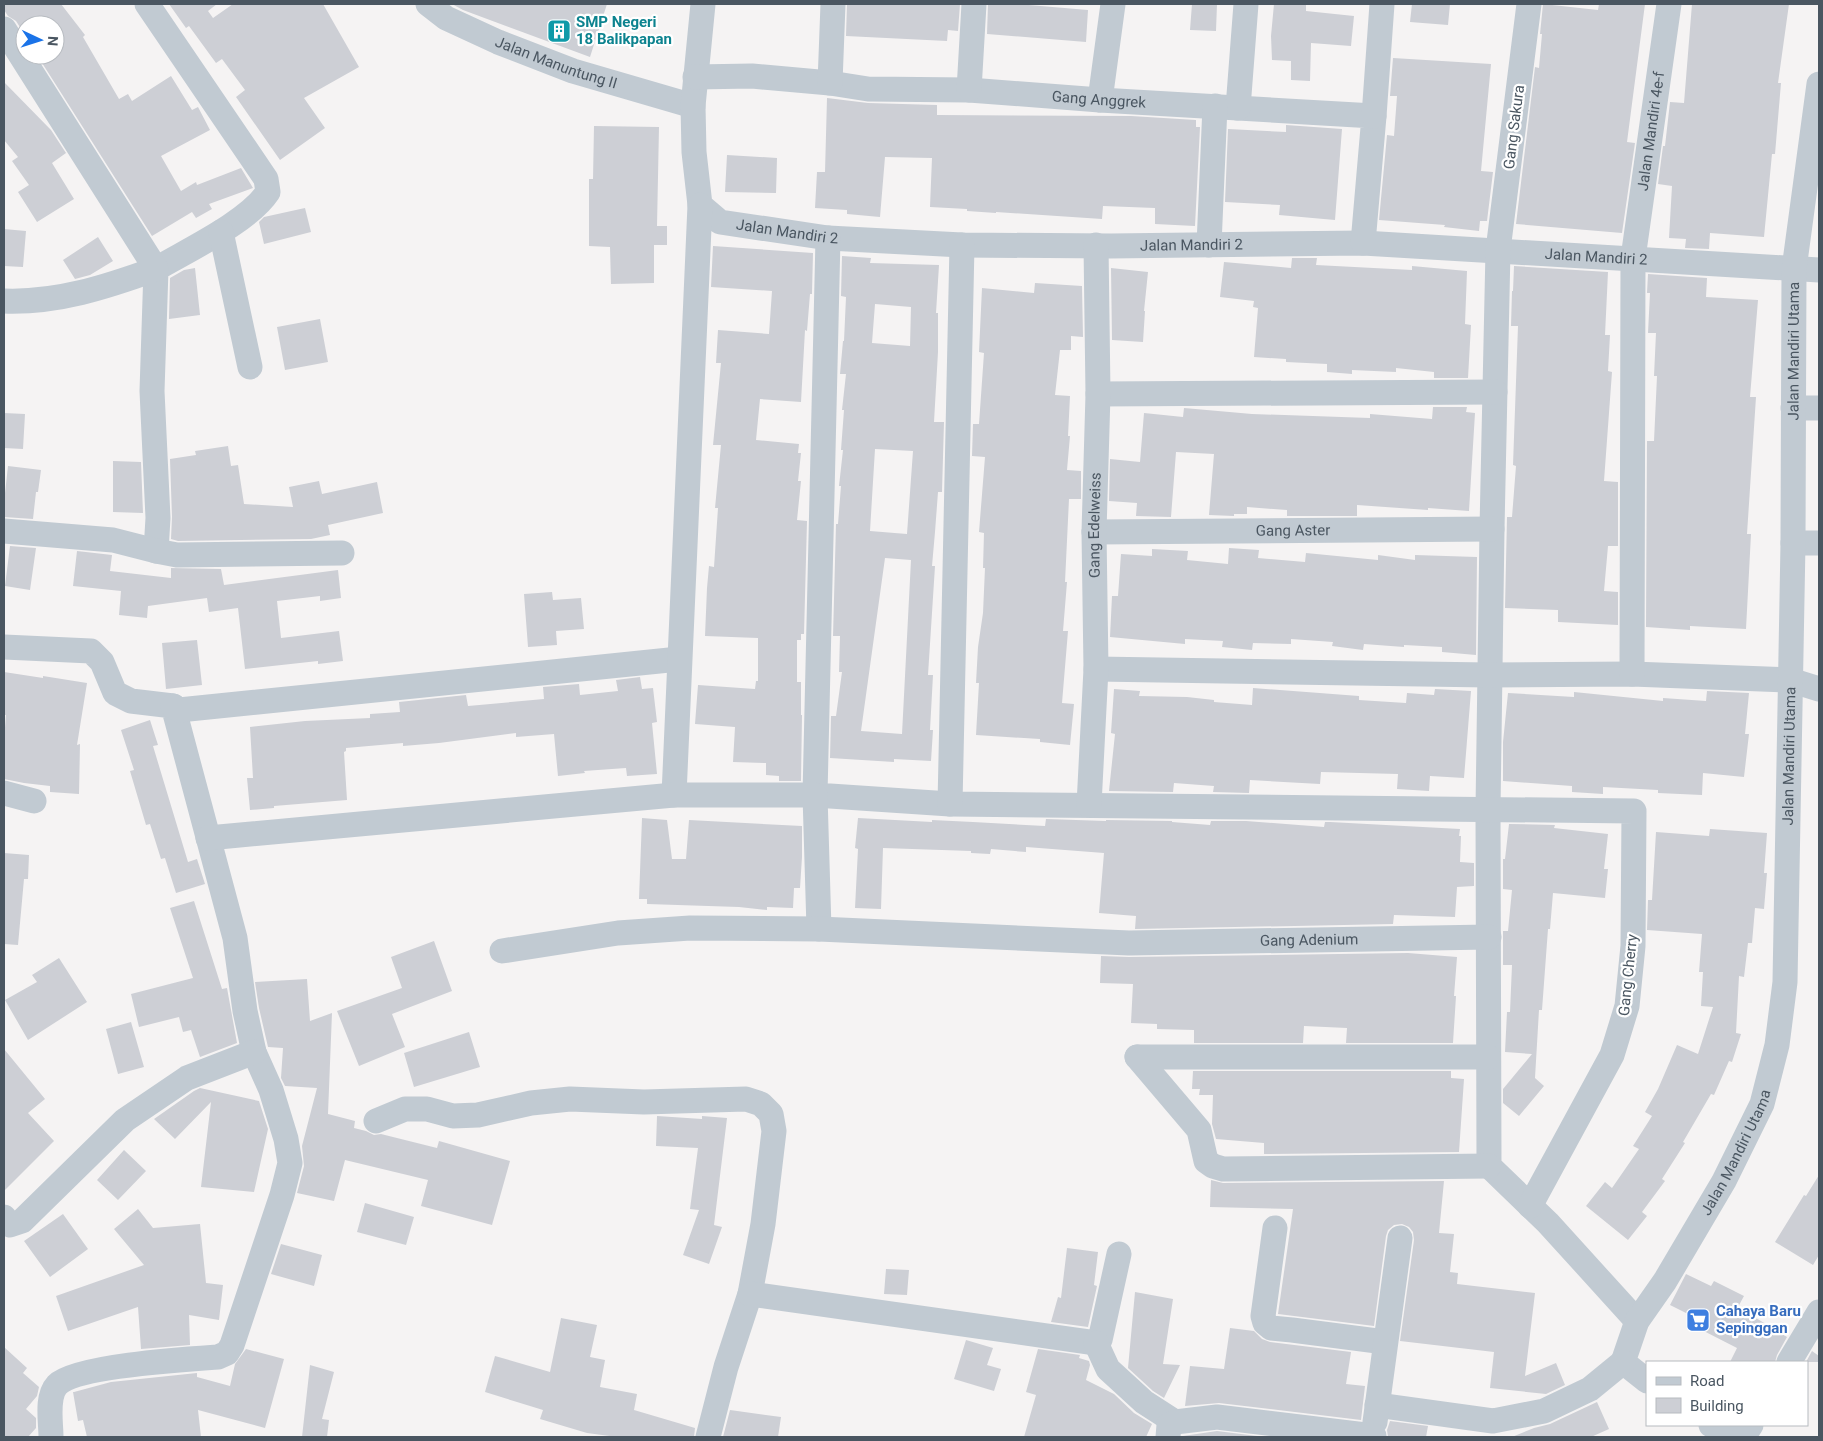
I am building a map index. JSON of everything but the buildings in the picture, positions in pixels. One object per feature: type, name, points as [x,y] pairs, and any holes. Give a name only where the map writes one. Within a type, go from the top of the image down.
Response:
[{"type":"street","points":[[4,301],[42,300],[71,296],[125,280],[156,268],[221,232],[262,202],[268,192],[266,179],[147,4]]},
{"type":"street","name":"Jalan Manuntung II","points":[[428,4],[446,18],[498,42],[573,70],[693,106]]},
{"type":"street","points":[[674,795],[700,205],[694,152],[693,106],[703,4]]},
{"type":"street","points":[[830,83],[833,4]]},
{"type":"street","points":[[969,90],[974,4]]},
{"type":"street","points":[[1100,100],[1113,4]]},
{"type":"street","points":[[1209,245],[1226,107],[1246,4]]},
{"type":"street","points":[[1363,244],[1382,4]]},
{"type":"street","name":"Gang Sakura","points":[[1489,1166],[1488,809],[1498,250],[1530,4]]},
{"type":"street","name":"Jalan Mandiri 4e-f","points":[[1632,674],[1634,258],[1669,4]]},
{"type":"street","points":[[4,29],[156,268],[152,391],[158,518],[156,551]]},
{"type":"street","name":"Gang Anggrek","points":[[695,77],[752,76],[830,83],[868,89],[969,90],[1100,100],[1374,116]]},
{"type":"street","name":"Jalan Mandiri Utama","points":[[1623,1362],[1637,1321],[1665,1281],[1724,1181],[1762,1104],[1777,1045],[1785,982],[1793,543],[1794,270],[1819,84]]},
{"type":"street","name":"Jalan Mandiri 2","points":[[700,205],[720,222],[828,238],[962,245],[1363,244],[1498,250],[1794,270],[1819,270]]},
{"type":"street","points":[[221,232],[250,367]]},
{"type":"street","points":[[819,928],[815,795],[828,238]]},
{"type":"street","points":[[950,804],[962,245]]},
{"type":"street","name":"Gang Edelweiss","points":[[1089,805],[1096,669],[1094,532],[1098,394],[1096,245]]},
{"type":"street","points":[[1098,394],[1494,392]]},
{"type":"street","points":[[1793,408],[1819,408]]},
{"type":"street","name":"Gang Aster","points":[[1094,532],[1492,529]]},
{"type":"street","points":[[4,531],[113,540],[177,555],[342,553]]},
{"type":"street","points":[[1793,543],[1819,543]]},
{"type":"street","points":[[4,647],[91,651],[102,662],[115,693],[131,700],[173,706],[179,710],[679,659]]},
{"type":"street","points":[[1096,669],[1490,675],[1632,674],[1790,680],[1819,688]]},
{"type":"street","points":[[51,1437],[50,1406],[53,1392],[58,1384],[72,1377],[115,1367],[218,1357],[227,1353],[232,1345],[280,1203],[290,1163],[286,1139],[270,1090],[254,1052],[245,1012],[235,938],[173,706]]},
{"type":"street","points":[[4,793],[34,801]]},
{"type":"street","points":[[208,838],[674,795],[815,795],[950,804],[1488,809]]},
{"type":"street","name":"Gang Cherry","points":[[1488,809],[1634,811],[1633,946],[1627,1006],[1612,1055],[1530,1206]]},
{"type":"street","name":"Gang Adenium","points":[[502,951],[618,933],[690,928],[819,928],[1129,943],[1489,937]]},
{"type":"street","points":[[4,1216],[10,1225],[22,1221],[125,1120],[187,1078],[254,1052]]},
{"type":"street","points":[[1488,1057],[1137,1056],[1199,1130],[1206,1161],[1213,1166],[1223,1169],[1489,1166],[1548,1223],[1637,1321]]},
{"type":"street","points":[[376,1121],[405,1109],[427,1108],[453,1116],[478,1115],[531,1103],[570,1099],[644,1102],[746,1099],[761,1104],[771,1114],[774,1131],[763,1224],[750,1294],[726,1367],[708,1437]]},
{"type":"street","points":[[1275,1228],[1263,1316],[1265,1323],[1271,1328],[1385,1342]]},
{"type":"street","points":[[1096,1343],[1108,1369],[1144,1402],[1168,1431],[1217,1417],[1374,1436],[1400,1238]]},
{"type":"street","points":[[1096,1343],[1100,1340],[1119,1254]]},
{"type":"street","points":[[750,1294],[1096,1343]]},
{"type":"street","points":[[1790,1361],[1819,1312]]},
{"type":"street","points":[[1378,1405],[1493,1421],[1544,1411],[1590,1389],[1623,1362],[1646,1380]]},
{"type":"street","points":[[1713,1426],[1732,1437]]},
{"type":"street","points":[[1743,1437],[1750,1426]]},
{"type":"place","name":"SMP Negeri 18 Balikpapan","points":[[559,31]]},
{"type":"place","name":"Cahaya Baru Sepinggan","points":[[1698,1320]]}]
